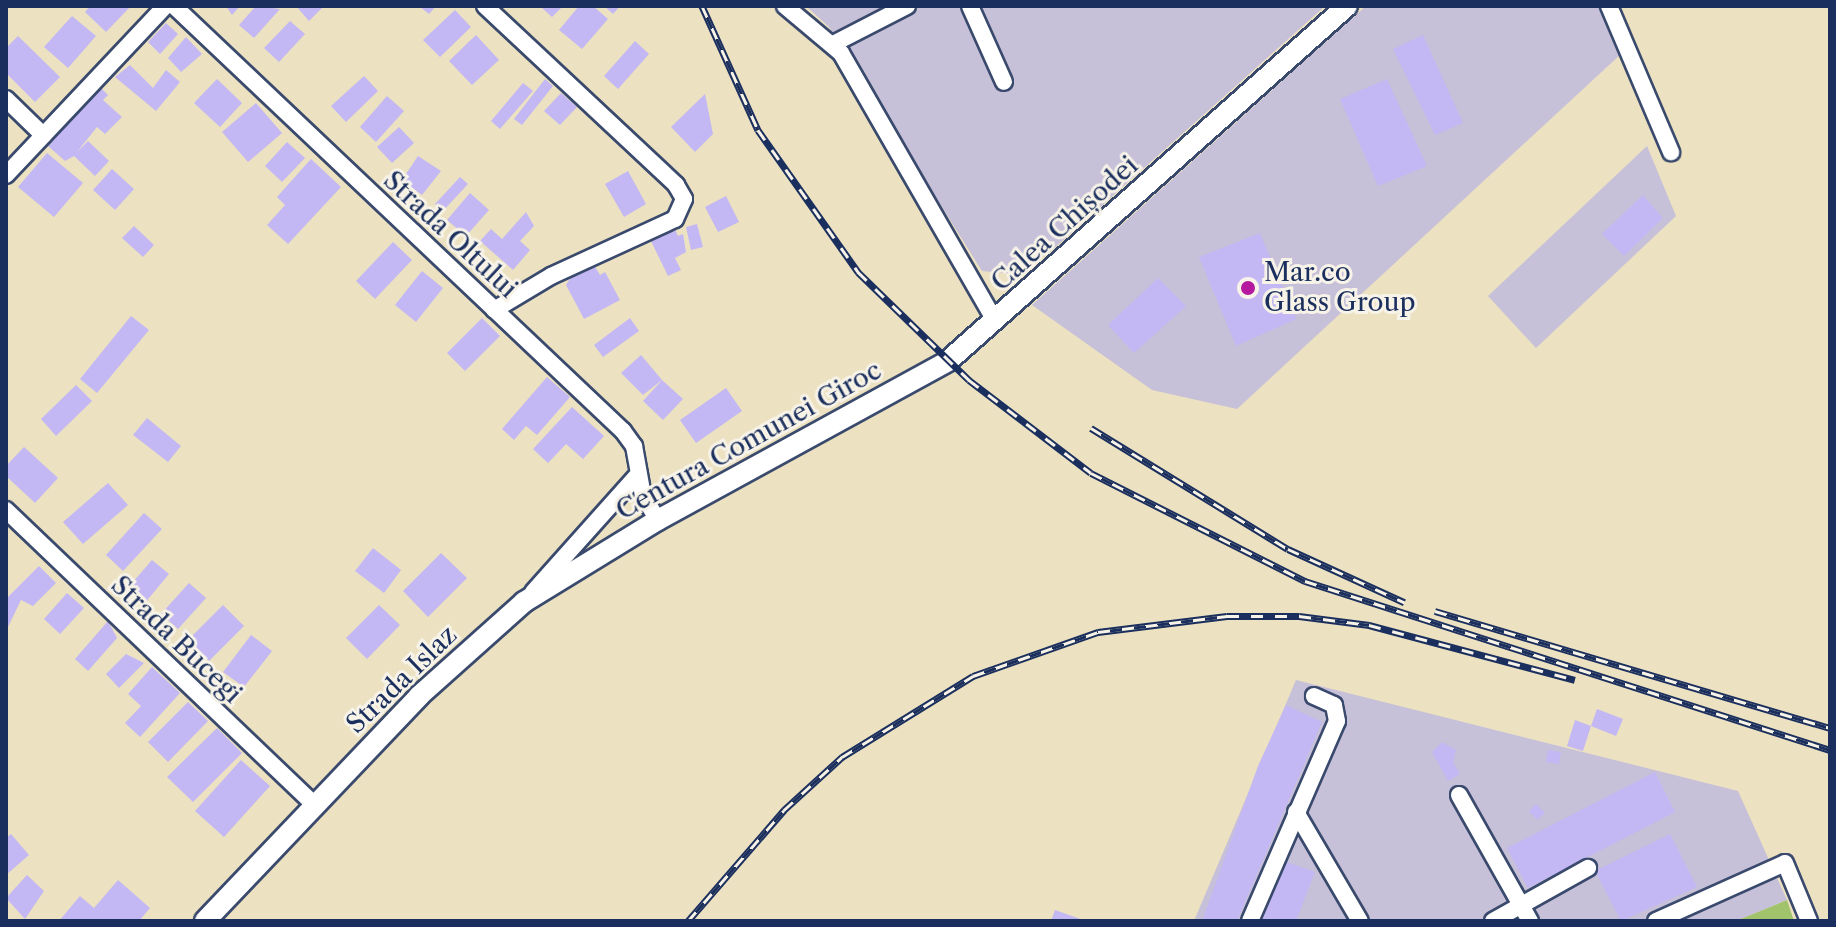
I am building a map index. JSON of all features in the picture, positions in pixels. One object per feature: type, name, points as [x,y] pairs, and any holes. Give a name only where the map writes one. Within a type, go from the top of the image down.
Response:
[{"type":"main road","name":"Calea Chișodei","points":[[995,321],[1347,6]]},
{"type":"main road","name":"Centura Comunei Giroc","points":[[524,602],[658,520],[920,378],[995,321]]},
{"type":"main road","name":"Strada Islaz","points":[[205,921],[419,696],[524,602]]},
{"type":"street","points":[[6,175],[165,6]]},
{"type":"street","name":"Strada Oltului","points":[[174,6],[623,431],[634,446],[636,477],[658,520]]},
{"type":"street","points":[[485,6],[676,185],[684,199],[675,219],[551,276],[494,310]]},
{"type":"street","name":"Calea Chișodei","points":[[785,6],[835,43],[995,321]]},
{"type":"street","points":[[835,43],[907,6]]},
{"type":"street","points":[[970,6],[1004,82]]},
{"type":"street","points":[[1609,6],[1671,152]]},
{"type":"street","points":[[6,99],[43,135]]},
{"type":"street","name":"Strada Islaz","points":[[524,602],[636,477]]},
{"type":"street","name":"Strada Bucegi","points":[[6,510],[314,804]]},
{"type":"street","points":[[1250,921],[1337,721],[1334,705],[1314,696]]},
{"type":"street","points":[[1459,795],[1530,921]]},
{"type":"street","points":[[1296,812],[1360,921]]},
{"type":"street","points":[[1656,921],[1785,863],[1809,921]]},
{"type":"street","points":[[1493,921],[1588,868]]},
{"type":"shaded area","points":[[806,6],[1325,6],[1050,252],[1015,274],[982,271],[829,27]]},
{"type":"shaded area","points":[[1366,6],[1600,6],[1621,54],[1237,409],[1152,390],[1032,305]]},
{"type":"shaded area","points":[[1647,146],[1676,216],[1536,348],[1488,296]]},
{"type":"shaded area","points":[[1296,680],[1738,791],[1787,900],[1736,921],[1194,921]]},
{"type":"green space","points":[[1787,900],[1794,921],[1736,921]]},
{"type":"building","points":[[90,6],[131,6],[106,32],[85,12]]},
{"type":"building","points":[[226,6],[240,6],[232,15]]},
{"type":"building","points":[[256,6],[280,9],[254,38],[239,25]]},
{"type":"building","points":[[296,6],[324,6],[309,21]]},
{"type":"building","points":[[419,6],[436,6],[429,14]]},
{"type":"building","points":[[540,6],[563,6],[552,17]]},
{"type":"building","points":[[579,6],[593,6],[608,19],[582,49],[559,30]]},
{"type":"building","points":[[604,6],[620,6],[613,14]]},
{"type":"building","points":[[455,10],[471,27],[440,57],[423,40]]},
{"type":"building","points":[[72,16],[96,36],[68,68],[44,47]]},
{"type":"building","points":[[290,21],[305,34],[279,62],[264,48]]},
{"type":"building","points":[[166,23],[178,34],[160,54],[148,42]]},
{"type":"building","points":[[476,35],[499,60],[472,85],[449,61]]},
{"type":"building","points":[[1423,35],[1463,123],[1435,135],[1393,49]]},
{"type":"building","points":[[18,36],[60,77],[35,102],[6,73],[6,48]]},
{"type":"building","points":[[186,37],[202,54],[181,72],[168,58]]},
{"type":"building","points":[[635,41],[649,54],[618,89],[604,76]]},
{"type":"building","points":[[130,65],[153,88],[166,70],[180,82],[156,111],[115,77]]},
{"type":"building","points":[[364,76],[378,91],[346,122],[331,106]]},
{"type":"building","points":[[217,79],[242,103],[220,127],[194,103]]},
{"type":"building","points":[[545,79],[553,86],[522,125],[514,119]]},
{"type":"building","points":[[1387,79],[1427,166],[1378,186],[1340,99]]},
{"type":"building","points":[[523,83],[533,91],[500,129],[491,121]]},
{"type":"building","points":[[101,88],[108,95],[103,100],[122,117],[105,134],[97,127],[77,152],[88,141],[109,161],[95,176],[74,156],[65,161],[47,145]]},
{"type":"building","points":[[561,93],[577,107],[560,125],[544,111]]},
{"type":"building","points":[[705,94],[713,134],[695,152],[671,127]]},
{"type":"building","points":[[387,96],[404,111],[376,142],[360,127]]},
{"type":"building","points":[[256,103],[282,133],[248,162],[222,132]]},
{"type":"building","points":[[399,127],[414,143],[392,163],[377,147]]},
{"type":"building","points":[[287,142],[305,158],[282,182],[265,166]]},
{"type":"building","points":[[47,153],[83,183],[54,217],[18,187]]},
{"type":"building","points":[[418,156],[441,171],[422,195],[402,180]]},
{"type":"building","points":[[311,159],[341,187],[288,244],[267,225],[285,205],[277,197]]},
{"type":"building","points":[[112,169],[134,189],[115,210],[93,190]]},
{"type":"building","points":[[628,171],[646,204],[624,217],[605,184]]},
{"type":"building","points":[[460,177],[468,184],[443,211],[435,204]]},
{"type":"building","points":[[470,193],[489,210],[466,236],[447,220]]},
{"type":"building","points":[[1643,195],[1663,218],[1624,256],[1602,234]]},
{"type":"building","points":[[726,196],[739,222],[718,232],[705,207]]},
{"type":"building","points":[[526,212],[534,226],[520,241],[530,250],[513,270],[480,241],[491,229],[502,239]]},
{"type":"building","points":[[697,224],[703,247],[691,250],[686,227]]},
{"type":"building","points":[[673,225],[678,236],[683,234],[686,252],[675,258],[681,270],[668,276],[649,237]]},
{"type":"building","points":[[134,226],[154,245],[143,257],[122,238]]},
{"type":"building","name":"Mar.co Glass Group","points":[[1260,233],[1296,319],[1236,346],[1199,257]]},
{"type":"building","points":[[393,242],[412,260],[375,299],[356,281]]},
{"type":"building","points":[[594,265],[600,275],[605,272],[620,300],[584,319],[566,285],[574,272]]},
{"type":"building","points":[[422,271],[443,288],[416,322],[395,305]]},
{"type":"building","points":[[1158,278],[1186,306],[1134,353],[1108,325]]},
{"type":"building","points":[[131,316],[149,330],[97,393],[80,379]]},
{"type":"building","points":[[482,318],[500,336],[465,371],[447,353]]},
{"type":"building","points":[[630,318],[639,331],[603,357],[594,345]]},
{"type":"building","points":[[641,355],[662,380],[643,395],[621,373]]},
{"type":"building","points":[[547,377],[570,397],[537,435],[526,426],[514,440],[502,429]]},
{"type":"building","points":[[662,380],[683,399],[663,420],[643,401]]},
{"type":"building","points":[[76,385],[92,401],[56,436],[41,419]]},
{"type":"building","points":[[726,388],[742,411],[696,443],[680,420]]},
{"type":"building","points":[[572,407],[604,436],[583,459],[566,444],[548,463],[533,449]]},
{"type":"building","points":[[147,418],[181,446],[168,462],[133,435]]},
{"type":"building","points":[[24,447],[58,478],[35,503],[6,476],[6,466]]},
{"type":"building","points":[[108,483],[128,505],[83,544],[63,522]]},
{"type":"building","points":[[144,513],[162,529],[123,571],[106,555]]},
{"type":"building","points":[[373,548],[401,570],[384,593],[355,571]]},
{"type":"building","points":[[441,553],[467,578],[428,617],[403,591]]},
{"type":"building","points":[[152,560],[169,574],[144,604],[126,590]]},
{"type":"building","points":[[39,566],[56,583],[33,606],[21,600],[6,631],[6,599]]},
{"type":"building","points":[[189,583],[206,598],[178,629],[161,614]]},
{"type":"building","points":[[67,593],[84,608],[60,634],[44,619]]},
{"type":"building","points":[[223,605],[244,626],[209,661],[188,640]]},
{"type":"building","points":[[379,605],[400,625],[367,659],[346,638]]},
{"type":"building","points":[[108,621],[117,638],[88,671],[75,659]]},
{"type":"building","points":[[251,635],[272,651],[244,687],[223,672]]},
{"type":"building","points":[[126,654],[144,663],[119,688],[106,674]]},
{"type":"building","points":[[152,667],[180,693],[140,737],[125,723],[141,706],[128,694]]},
{"type":"building","points":[[188,702],[208,721],[168,762],[148,742]]},
{"type":"building","points":[[1286,705],[1322,722],[1237,921],[1202,921],[1258,766]]},
{"type":"building","points":[[1597,709],[1623,719],[1616,736],[1591,726]]},
{"type":"building","points":[[1575,720],[1591,726],[1583,751],[1567,746]]},
{"type":"building","points":[[217,728],[242,753],[193,802],[167,777]]},
{"type":"building","points":[[1442,742],[1456,750],[1453,762],[1460,774],[1448,781],[1432,752]]},
{"type":"building","points":[[1548,750],[1561,752],[1559,764],[1546,762]]},
{"type":"building","points":[[241,760],[270,786],[224,837],[195,811]]},
{"type":"building","points":[[1655,772],[1675,812],[1528,888],[1507,848]]},
{"type":"building","points":[[1536,804],[1545,813],[1537,820],[1529,811]]},
{"type":"building","points":[[11,834],[29,855],[6,875],[6,838]]},
{"type":"building","points":[[1670,834],[1697,887],[1621,921],[1595,871]]},
{"type":"building","points":[[1278,859],[1315,872],[1296,921],[1255,921]]},
{"type":"building","points":[[27,875],[44,891],[25,919],[6,898]]},
{"type":"building","points":[[118,880],[150,908],[139,921],[59,921],[80,896],[94,908]]},
{"type":"building","points":[[1055,910],[1086,921],[1051,921]]},
{"type":"railway","points":[[702,6],[758,130],[858,272],[969,380],[1091,473],[1305,581],[1830,750]]},
{"type":"railway","points":[[1091,428],[1288,549],[1404,602]]},
{"type":"railway","points":[[1435,611],[1830,728]]},
{"type":"railway","points":[[688,921],[784,810],[842,757],[973,676],[1098,632],[1227,616],[1299,616],[1369,625],[1575,680]]},
{"type":"place","name":"Mar.co Glass Group","points":[[1248,288]]}]
